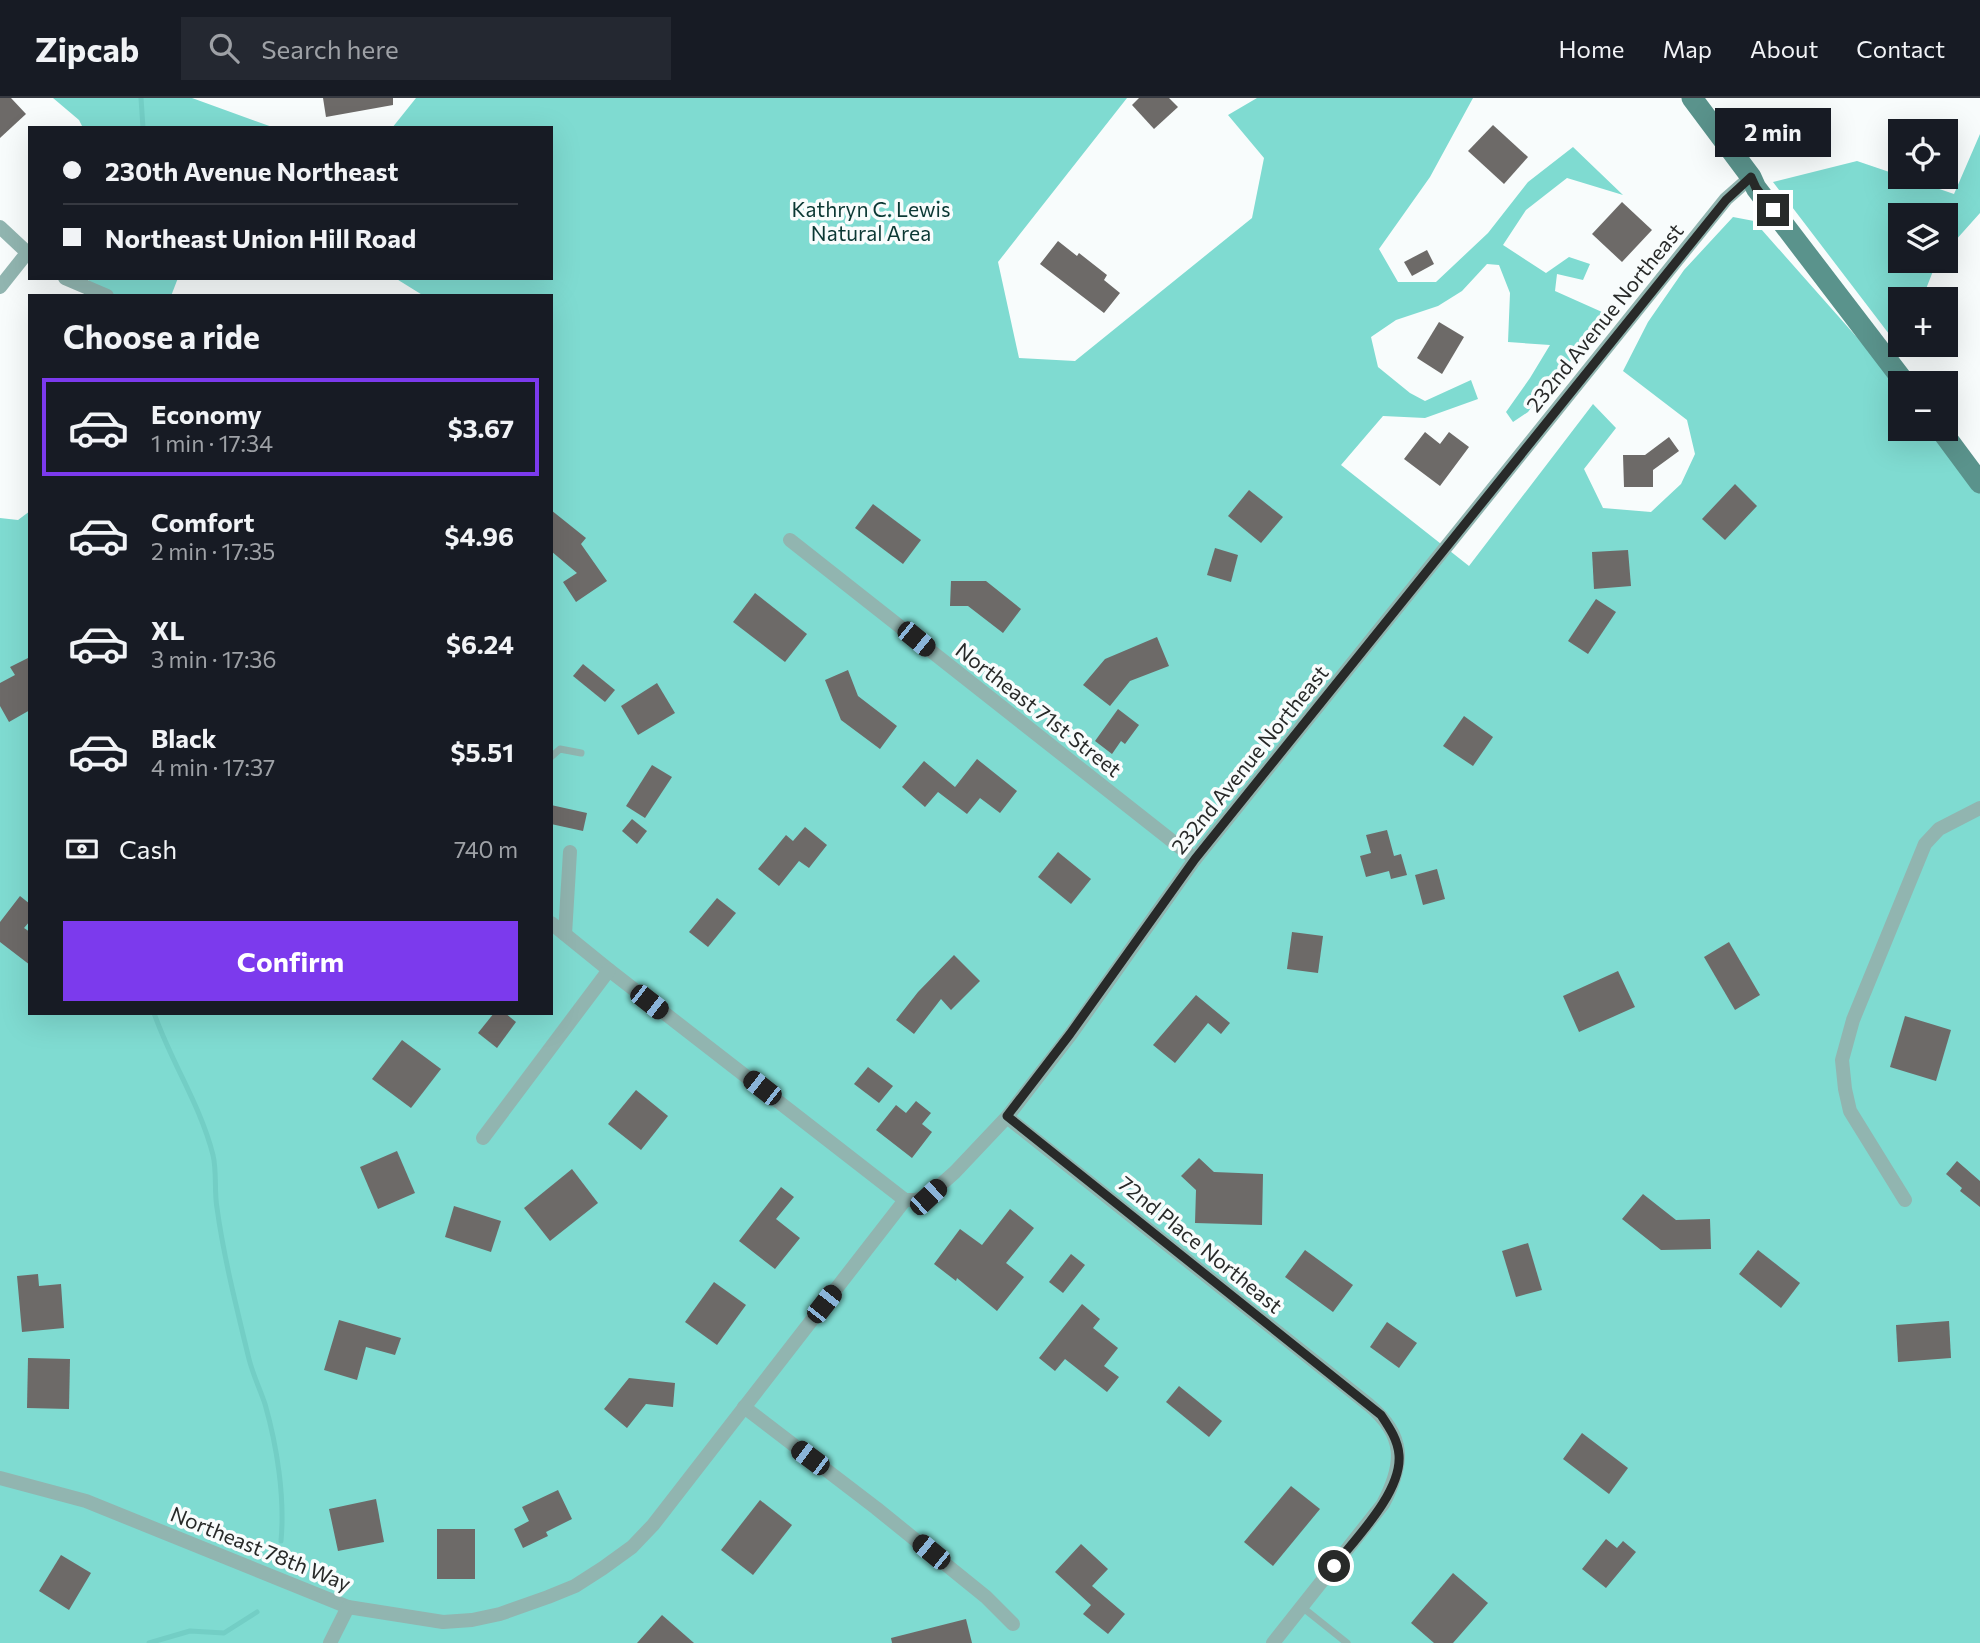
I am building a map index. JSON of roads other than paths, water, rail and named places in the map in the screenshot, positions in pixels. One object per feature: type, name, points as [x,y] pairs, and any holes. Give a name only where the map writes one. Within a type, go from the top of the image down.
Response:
[{"type":"street","points":[[1692,98],[1751,177],[1756,188],[1896,371]]},
{"type":"street","name":"232nd Avenue Northeast","points":[[905,1200],[928,1197],[1007,1116],[1070,1034],[1195,859],[1726,200],[1751,177]]},
{"type":"street","points":[[0,227],[28,253]]},
{"type":"street","points":[[0,287],[28,255]]},
{"type":"street","points":[[70,280],[102,294]]},
{"type":"street","points":[[1949,441],[1980,483]]},
{"type":"street","name":"Northeast 71st Street","points":[[790,540],[1195,859]]},
{"type":"street","points":[[1905,1200],[1850,1111],[1842,1060],[1853,1020],[1925,844],[1939,830],[1980,808]]},
{"type":"street","points":[[565,934],[570,852]]},
{"type":"street","points":[[553,925],[905,1200],[744,1408],[906,1532],[986,1597],[1013,1624]]},
{"type":"street","points":[[483,1138],[609,970]]},
{"type":"street","name":"72nd Place Northeast","points":[[1007,1116],[1369,1405],[1381,1415],[1394,1434],[1399,1455],[1394,1483],[1383,1504],[1273,1643]]},
{"type":"street","name":"Northeast 78th Way","points":[[0,1478],[86,1501],[348,1607],[443,1622],[472,1620],[500,1614],[575,1586],[632,1547],[653,1525],[744,1408]]},
{"type":"street","points":[[330,1643],[348,1607]]},
{"type":"lane","points":[[553,755],[560,749],[581,753]]},
{"type":"lane","points":[[1302,1606],[1347,1643]]},
{"type":"waterway","points":[[141,98],[143,126]]},
{"type":"waterway","points":[[155,1015],[201,1118],[213,1155],[216,1202],[227,1265],[252,1371],[265,1404],[276,1454],[281,1489],[281,1541]]},
{"type":"waterway","points":[[149,1643],[190,1631],[224,1633],[257,1612]]},
{"type":"park label","name":"Kathryn C. Lewis Natural Area","points":[[871,220]]}]
